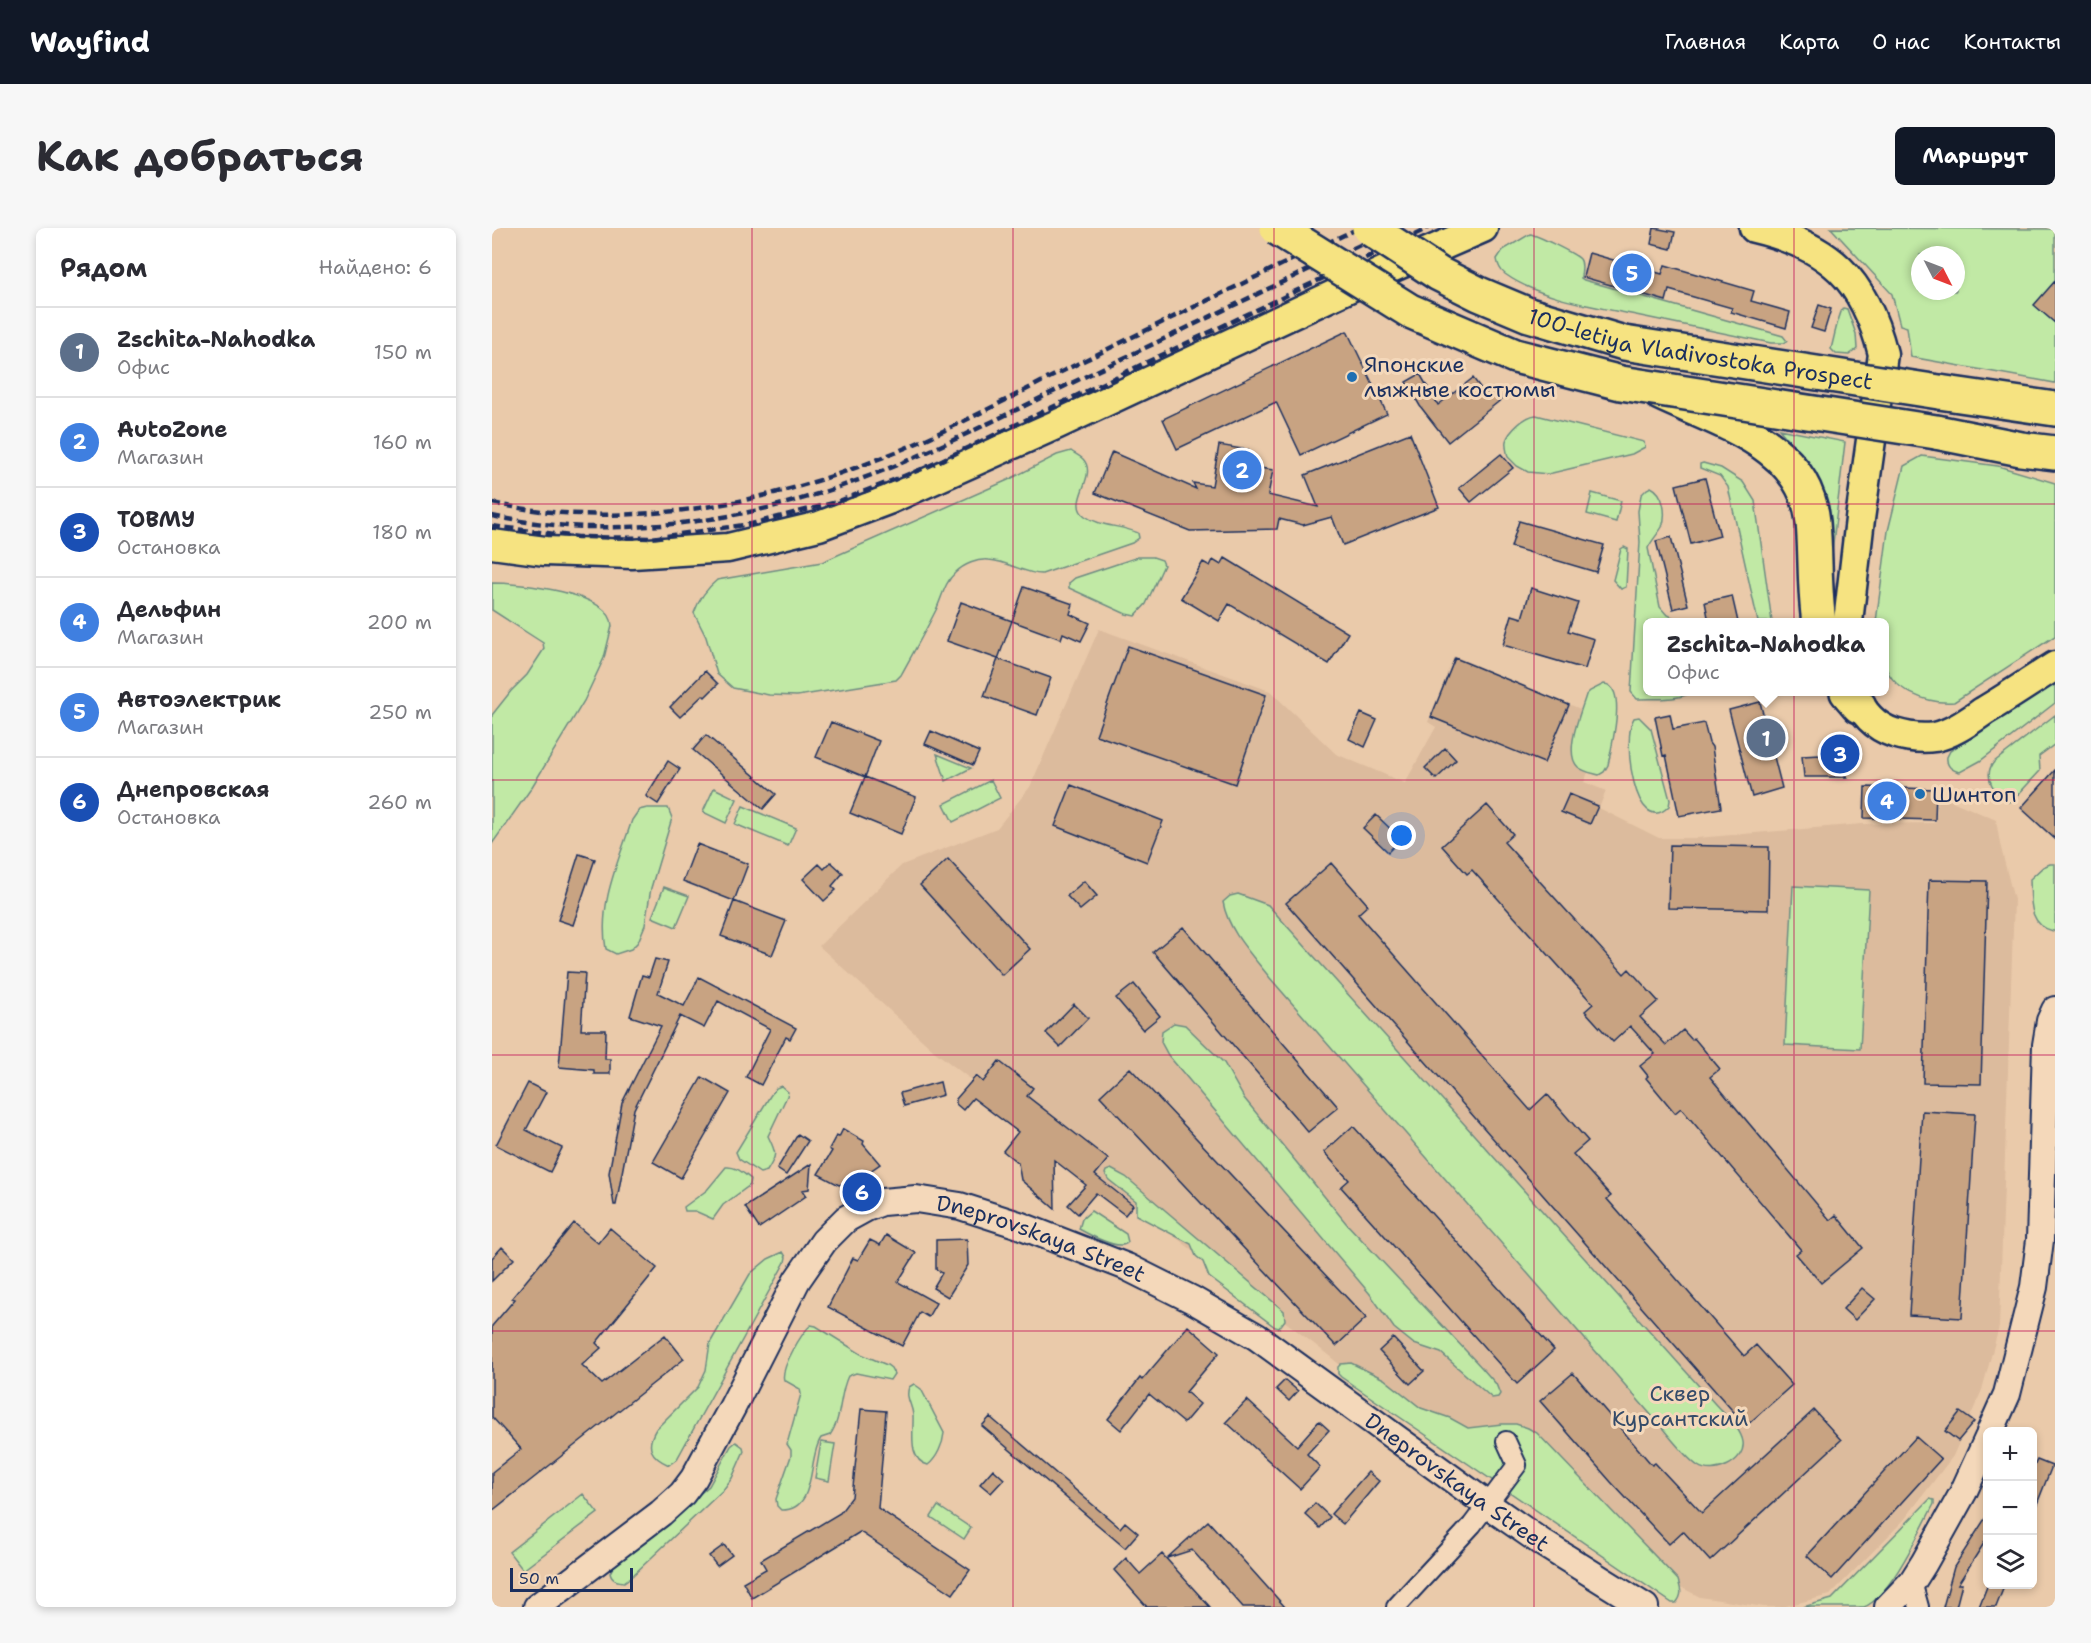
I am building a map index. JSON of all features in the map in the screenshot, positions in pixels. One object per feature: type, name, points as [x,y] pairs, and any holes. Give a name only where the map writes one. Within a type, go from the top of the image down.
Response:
[{"type":"highway","points":[[1277,228],[1323,258],[1421,315],[1515,356],[1621,383],[2055,453]]},
{"type":"highway","name":"100-letiya Vladivostoka Prospect","points":[[1369,228],[1439,274],[1479,294],[1528,315],[1624,343],[2055,409]]},
{"type":"highway","points":[[1651,388],[1744,431],[1778,454],[1803,487],[1813,519],[1819,618]]},
{"type":"highway","points":[[2021,449],[2055,467]]},
{"type":"main road","points":[[492,544],[545,551],[632,554],[728,548],[819,526],[888,500],[1058,424],[1380,272],[1483,228]]},
{"type":"main road","points":[[1754,228],[1781,234],[1807,245],[1842,271],[1862,296],[1876,328],[1883,354],[1848,618]]},
{"type":"main road","points":[[1853,696],[1874,723],[1887,730],[1903,736],[1922,738],[1937,736],[1957,728],[2055,666]]},
{"type":"main road","points":[[1992,1427],[2007,1394],[2034,1287],[2040,1240],[2046,1045],[2050,1021],[2055,1010]]},
{"type":"main road","name":"Dneprovskaya Street","points":[[537,1607],[661,1513],[682,1494],[694,1478],[728,1416],[807,1263],[824,1241],[846,1219],[874,1205],[899,1200],[933,1201],[960,1206],[1019,1225],[1162,1283],[1257,1337],[1488,1505],[1646,1607]]},
{"type":"main road","points":[[1888,1607],[1912,1582],[1963,1492],[1983,1449]]},
{"type":"street","points":[[1396,1607],[1473,1525],[1517,1465],[1506,1441]]},
{"type":"street","points":[[1912,1582],[1920,1607]]},
{"type":"shaded area","points":[[1099,629],[1270,691],[1336,754],[1405,783],[1436,727],[1428,722],[1454,656],[1609,721],[1584,782],[1606,791],[1599,808],[1659,838],[1697,838],[1862,824],[1936,823],[1938,795],[1996,820],[2014,900],[1999,1327],[1982,1390],[1953,1456],[1904,1520],[1830,1595],[1782,1607],[1764,1607],[1700,1597],[1630,1561],[1444,1449],[1318,1347],[934,1051],[819,946],[902,865],[997,828],[1030,787]]},
{"type":"green space","points":[[1831,228],[2055,229],[2055,383],[1911,357],[1907,327],[1900,325],[1892,294]]},
{"type":"green space","points":[[1530,234],[1580,259],[1581,278],[1584,280],[1783,336],[1787,341],[1771,343],[1583,304],[1533,289],[1505,274],[1497,259],[1503,250]]},
{"type":"green space","points":[[1843,308],[1847,309],[1856,334],[1857,349],[1849,355],[1836,354],[1831,349]]},
{"type":"green space","points":[[1536,415],[1644,442],[1645,447],[1632,454],[1548,474],[1528,472],[1508,457],[1506,441],[1518,425]]},
{"type":"green space","points":[[1779,429],[1845,442],[1829,577],[1803,463],[1795,448]]},
{"type":"green space","points":[[1071,451],[1083,459],[1087,466],[1086,481],[1080,496],[1080,510],[1091,520],[1138,533],[1139,538],[1132,543],[1042,574],[989,560],[975,561],[962,567],[949,581],[928,626],[896,680],[797,696],[769,695],[733,688],[717,674],[706,637],[694,613],[703,595],[717,580],[822,562],[1008,480],[1057,455]]},
{"type":"green space","points":[[1922,456],[1998,466],[2055,483],[2055,636],[1954,702],[1922,698],[1893,680],[1889,674],[1889,618],[1877,618],[1888,531],[1904,466]]},
{"type":"green space","points":[[1700,464],[1721,468],[1743,482],[1755,501],[1771,618],[1757,618],[1728,487],[1720,476],[1700,468]]},
{"type":"green space","points":[[1651,487],[1662,499],[1664,510],[1662,527],[1648,548],[1660,607],[1674,618],[1643,618],[1643,696],[1681,696],[1672,698],[1637,699],[1631,692],[1640,542],[1638,511],[1641,495]]},
{"type":"green space","points":[[1592,493],[1621,501],[1616,522],[1587,514]]},
{"type":"green space","points":[[1624,547],[1628,549],[1626,587],[1621,589],[1613,580],[1621,549]]},
{"type":"green space","points":[[1138,557],[1153,557],[1162,560],[1164,565],[1146,604],[1135,616],[1069,588],[1069,583],[1075,578]]},
{"type":"green space","points":[[492,583],[522,585],[581,597],[608,614],[612,626],[604,658],[584,701],[530,790],[492,844],[492,715],[527,675],[544,649],[543,643],[492,610]]},
{"type":"green space","points":[[2055,682],[2055,703],[1980,761],[1960,772],[1950,767],[1947,757],[1950,751]]},
{"type":"green space","points":[[1604,684],[1611,687],[1617,706],[1608,765],[1599,775],[1578,767],[1572,752],[1577,722],[1586,695]]},
{"type":"green space","points":[[2055,715],[2055,744],[2039,756],[2040,771],[2012,801],[2008,802],[1992,785],[1989,773],[1991,767],[1994,762]]},
{"type":"green space","points":[[1639,717],[1651,729],[1670,800],[1669,806],[1657,813],[1647,810],[1640,799],[1630,763],[1630,729],[1634,718]]},
{"type":"green space","points":[[937,754],[971,768],[946,781]]},
{"type":"green space","points":[[991,780],[1000,798],[953,822],[944,804]]},
{"type":"green space","points":[[714,788],[737,799],[726,823],[703,812]]},
{"type":"green space","points":[[743,806],[796,828],[788,846],[735,824]]},
{"type":"green space","points":[[668,808],[672,818],[651,888],[645,925],[638,942],[631,949],[616,954],[606,949],[604,932],[607,900],[632,820],[639,810]]},
{"type":"green space","points":[[2050,864],[2055,864],[2055,931],[2045,928],[2035,918],[2030,896],[2030,879]]},
{"type":"green space","points":[[1793,886],[1869,890],[1860,1049],[1785,1045]]},
{"type":"green space","points":[[664,887],[689,896],[676,927],[652,917]]},
{"type":"green space","name":"Сквер Курсантский","points":[[1238,894],[1268,905],[1732,1422],[1743,1442],[1743,1449],[1734,1461],[1720,1468],[1705,1469],[1693,1462],[1678,1446],[1270,978],[1235,933],[1226,913],[1223,902],[1230,896]]},
{"type":"green space","points":[[1174,1023],[1185,1025],[1224,1063],[1244,1098],[1346,1223],[1496,1384],[1500,1394],[1498,1397],[1492,1398],[1441,1353],[1414,1344],[1394,1328],[1370,1294],[1168,1055],[1161,1042],[1162,1031]]},
{"type":"green space","points":[[781,1086],[788,1092],[787,1096],[768,1136],[774,1150],[774,1157],[767,1171],[760,1173],[739,1159],[736,1152],[770,1096],[776,1088]]},
{"type":"green space","points":[[726,1167],[745,1174],[751,1179],[750,1185],[723,1205],[713,1219],[695,1211],[685,1211],[684,1207],[707,1190]]},
{"type":"green space","points":[[1111,1169],[1126,1177],[1284,1311],[1285,1320],[1279,1328],[1209,1277],[1203,1262],[1196,1256],[1191,1244],[1136,1215],[1136,1201],[1109,1180],[1105,1174]]},
{"type":"green space","points":[[1091,1211],[1126,1234],[1128,1242],[1124,1245],[1112,1244],[1079,1229],[1082,1219]]},
{"type":"green space","points":[[783,1252],[786,1257],[785,1262],[677,1459],[669,1465],[663,1462],[652,1451],[651,1441],[656,1429],[698,1387],[706,1370],[710,1343],[750,1274],[768,1259]]},
{"type":"green space","points":[[811,1325],[861,1354],[887,1365],[894,1374],[890,1380],[856,1373],[848,1376],[834,1429],[830,1435],[821,1438],[817,1447],[806,1493],[801,1502],[793,1508],[781,1510],[777,1506],[776,1499],[791,1456],[791,1450],[787,1444],[801,1394],[800,1389],[784,1380],[785,1368],[802,1335]]},
{"type":"green space","points":[[1351,1363],[1384,1379],[1421,1408],[1450,1418],[1468,1428],[1516,1424],[1537,1433],[1678,1580],[1681,1592],[1676,1603],[1672,1603],[1341,1377],[1338,1374],[1338,1367],[1341,1364]]},
{"type":"green space","points":[[914,1384],[921,1389],[944,1433],[939,1451],[928,1465],[921,1462],[914,1451],[913,1415],[908,1394],[909,1387]]},
{"type":"green space","points":[[736,1442],[743,1447],[744,1451],[732,1478],[723,1490],[631,1577],[624,1582],[613,1579],[610,1573],[613,1567],[709,1486],[731,1446]]},
{"type":"green space","points":[[821,1442],[835,1444],[829,1481],[815,1478]]},
{"type":"green space","points":[[583,1494],[598,1513],[523,1570],[509,1552]]},
{"type":"green space","points":[[1930,1499],[1934,1500],[1934,1504],[1913,1545],[1894,1577],[1874,1601],[1864,1607],[1803,1607],[1832,1599]]},
{"type":"green space","points":[[938,1506],[971,1528],[964,1539],[931,1517]]},
{"type":"building","points":[[1654,228],[1675,232],[1671,249],[1651,244]]},
{"type":"building","points":[[1589,253],[1662,274],[1665,265],[1754,291],[1751,301],[1790,312],[1786,328],[1731,312],[1732,308],[1669,290],[1666,301],[1583,277]]},
{"type":"building","points":[[2055,281],[2055,323],[2034,305]]},
{"type":"building","points":[[1819,305],[1831,309],[1824,332],[1811,328]]},
{"type":"building","points":[[1347,331],[1387,414],[1301,455],[1276,402],[1177,449],[1163,419]]},
{"type":"building","points":[[1420,374],[1438,405],[1473,378],[1485,394],[1493,388],[1502,399],[1448,442],[1420,406],[1406,382]]},
{"type":"building","points":[[1410,433],[1439,507],[1343,545],[1332,517],[1303,525],[1279,519],[1277,529],[1190,531],[1095,493],[1112,452],[1196,489],[1193,483],[1212,486],[1219,445],[1248,450],[1245,466],[1273,470],[1268,495],[1318,507],[1305,475]]},
{"type":"building","points":[[1501,454],[1513,468],[1471,502],[1459,488]]},
{"type":"building","points":[[1705,478],[1720,536],[1691,544],[1676,485]]},
{"type":"building","points":[[1519,521],[1604,545],[1596,572],[1511,547]]},
{"type":"building","points":[[1671,537],[1688,605],[1673,609],[1656,541]]},
{"type":"building","points":[[1225,558],[1348,633],[1329,664],[1229,604],[1219,621],[1181,598],[1203,562],[1210,566],[1213,560],[1221,565]]},
{"type":"building","points":[[1024,587],[1073,604],[1070,614],[1090,623],[1081,641],[1063,633],[1061,639],[1012,621]]},
{"type":"building","points":[[1531,588],[1578,603],[1568,631],[1594,639],[1585,669],[1503,645],[1512,615],[1522,618]]},
{"type":"building","points":[[1732,596],[1737,618],[1708,618],[1705,602]]},
{"type":"building","points":[[961,602],[1012,621],[998,659],[947,641]]},
{"type":"building","points":[[1128,646],[1266,695],[1235,784],[1096,735]]},
{"type":"building","points":[[1455,658],[1569,705],[1544,763],[1431,717]]},
{"type":"building","points":[[998,659],[1051,678],[1037,715],[984,696]]},
{"type":"building","points":[[705,671],[718,684],[680,717],[670,707]]},
{"type":"building","points":[[1760,702],[1782,788],[1752,797],[1729,710]]},
{"type":"building","points":[[1361,713],[1377,720],[1365,747],[1349,739]]},
{"type":"building","points":[[1670,714],[1673,729],[1704,723],[1712,747],[1721,808],[1679,816],[1655,717]]},
{"type":"building","points":[[831,722],[879,741],[865,777],[816,757]]},
{"type":"building","points":[[931,731],[979,752],[973,765],[925,744]]},
{"type":"building","points":[[706,735],[776,794],[763,809],[693,750]]},
{"type":"building","points":[[1445,748],[1456,760],[1436,779],[1425,768]]},
{"type":"building","points":[[1821,755],[1847,777],[1804,777],[1802,756]]},
{"type":"building","points":[[668,761],[680,769],[658,804],[646,796]]},
{"type":"building","points":[[2055,770],[2055,839],[2021,808]]},
{"type":"building","points":[[865,777],[916,797],[901,834],[850,813]]},
{"type":"building","points":[[1071,785],[1163,821],[1147,862],[1055,826]]},
{"type":"building","points":[[1865,787],[1936,789],[1935,820],[1864,818]]},
{"type":"building","points":[[1569,794],[1598,806],[1590,824],[1561,812]]},
{"type":"building","points":[[1487,805],[1513,834],[1504,842],[1624,974],[1629,969],[1658,1001],[1640,1017],[1666,1045],[1683,1030],[1692,1040],[1694,1038],[1720,1069],[1710,1077],[1830,1220],[1836,1215],[1863,1248],[1821,1283],[1796,1254],[1801,1250],[1681,1108],[1675,1113],[1646,1078],[1648,1076],[1640,1066],[1655,1054],[1630,1026],[1613,1042],[1585,1011],[1593,1004],[1472,870],[1467,874],[1442,846]]},
{"type":"building","points":[[1376,815],[1401,839],[1388,852],[1363,828]]},
{"type":"building","points":[[697,844],[748,864],[734,901],[683,881]]},
{"type":"building","points":[[1670,845],[1769,847],[1768,910],[1668,908]]},
{"type":"building","points":[[579,854],[595,859],[573,925],[558,920]]},
{"type":"building","points":[[948,859],[1030,949],[1002,975],[920,885]]},
{"type":"building","points":[[831,862],[843,873],[832,886],[836,890],[824,901],[803,879],[819,864],[824,869]]},
{"type":"building","points":[[1331,863],[1368,905],[1358,914],[1530,1110],[1547,1094],[1588,1141],[1573,1154],[1611,1196],[1607,1199],[1744,1356],[1756,1345],[1792,1385],[1746,1426],[1286,903]]},
{"type":"building","points":[[1929,880],[1987,881],[1981,1084],[1923,1083]]},
{"type":"building","points":[[1084,881],[1097,896],[1080,910],[1067,896]]},
{"type":"building","points":[[734,901],[786,921],[772,955],[721,936]]},
{"type":"building","points":[[1183,927],[1338,1107],[1308,1132],[1153,952]]},
{"type":"building","points":[[655,959],[668,962],[658,993],[684,1006],[699,977],[796,1028],[790,1039],[786,1037],[761,1085],[746,1077],[770,1029],[718,1001],[704,1028],[680,1016],[634,1109],[616,1205],[614,1205],[609,1173],[622,1103],[661,1026],[630,1016],[642,975],[649,977]]},
{"type":"building","points":[[567,972],[585,973],[581,1030],[606,1030],[605,1059],[610,1059],[610,1074],[594,1074],[594,1070],[559,1067]]},
{"type":"building","points":[[1134,984],[1160,1016],[1143,1030],[1116,998]]},
{"type":"building","points":[[1074,1004],[1088,1018],[1060,1047],[1046,1033]]},
{"type":"building","points":[[999,1061],[1033,1088],[1027,1096],[1108,1159],[1095,1175],[1133,1205],[1125,1215],[1096,1193],[1078,1214],[1068,1205],[1086,1185],[1054,1160],[1055,1209],[1021,1180],[1018,1163],[1003,1151],[1018,1132],[973,1098],[963,1110],[956,1104],[956,1099],[976,1076],[983,1082]]},
{"type":"building","points":[[1130,1068],[1366,1318],[1336,1346],[1100,1096]]},
{"type":"building","points":[[702,1077],[730,1093],[681,1178],[653,1162]]},
{"type":"building","points":[[940,1082],[943,1095],[904,1106],[900,1093]]},
{"type":"building","points":[[528,1083],[546,1092],[526,1130],[562,1148],[550,1172],[496,1145]]},
{"type":"building","points":[[1922,1111],[1975,1114],[1962,1318],[1909,1315]]},
{"type":"building","points":[[1353,1126],[1554,1350],[1517,1384],[1341,1187],[1349,1180],[1324,1152]]},
{"type":"building","points":[[843,1129],[864,1141],[863,1144],[880,1164],[857,1180],[839,1185],[818,1174],[832,1151],[829,1149],[836,1136],[839,1137]]},
{"type":"building","points":[[798,1134],[808,1141],[786,1175],[777,1169]]},
{"type":"building","points":[[811,1164],[809,1189],[802,1190],[806,1196],[759,1228],[745,1207]]},
{"type":"building","points":[[574,1223],[598,1243],[610,1228],[657,1268],[596,1343],[601,1348],[582,1365],[602,1384],[665,1335],[684,1359],[492,1511],[492,1472],[521,1449],[492,1417],[492,1326]]},
{"type":"building","points":[[886,1235],[916,1253],[898,1282],[936,1303],[928,1317],[920,1312],[902,1346],[828,1307],[853,1258],[858,1260],[870,1240],[880,1245]]},
{"type":"building","points":[[967,1239],[968,1265],[948,1297],[933,1288],[942,1273],[936,1269],[936,1240]]},
{"type":"building","points":[[502,1247],[514,1259],[492,1281],[492,1258]]},
{"type":"building","points":[[1862,1288],[1875,1299],[1855,1320],[1843,1309]]},
{"type":"building","points":[[1188,1326],[1219,1353],[1186,1392],[1200,1404],[1184,1423],[1149,1394],[1121,1430],[1108,1419],[1140,1378],[1142,1380]]},
{"type":"building","points":[[1393,1338],[1424,1371],[1410,1384],[1379,1351]]},
{"type":"building","points":[[1573,1373],[1652,1465],[1655,1463],[1702,1513],[1814,1410],[1841,1440],[1710,1561],[1683,1531],[1669,1544],[1540,1401]]},
{"type":"building","points":[[1285,1380],[1298,1391],[1289,1401],[1276,1389]]},
{"type":"building","points":[[1247,1400],[1297,1446],[1319,1421],[1329,1430],[1307,1454],[1320,1467],[1300,1489],[1226,1422]]},
{"type":"building","points":[[861,1409],[886,1411],[878,1508],[970,1570],[953,1594],[860,1532],[752,1598],[743,1582],[766,1569],[761,1560],[840,1513],[852,1497]]},
{"type":"building","points":[[1960,1412],[1974,1422],[1958,1441],[1945,1431]]},
{"type":"building","points":[[990,1417],[1120,1528],[1125,1522],[1138,1533],[1125,1548],[982,1426]]},
{"type":"building","points":[[1916,1437],[1941,1459],[1832,1579],[1807,1556]]},
{"type":"building","points":[[2037,1460],[2052,1466],[2037,1504]]},
{"type":"building","points":[[993,1469],[1004,1479],[991,1493],[980,1484]]},
{"type":"building","points":[[1368,1472],[1379,1481],[1343,1524],[1331,1514]]},
{"type":"building","points":[[1315,1503],[1330,1517],[1320,1528],[1305,1514]]},
{"type":"building","points":[[1208,1521],[1285,1607],[1243,1607],[1192,1550],[1167,1558]]},
{"type":"building","points":[[1983,1522],[1983,1545],[1958,1584],[1962,1584],[1956,1607],[1943,1607],[1954,1567]]},
{"type":"building","points":[[724,1545],[732,1555],[717,1566],[709,1556]]},
{"type":"building","points":[[1162,1554],[1210,1607],[1147,1607],[1114,1570],[1126,1558],[1140,1574]]},
{"type":"building","points":[[1986,1589],[2003,1589],[1996,1607],[1979,1607]]},
{"type":"railway","points":[[492,503],[541,511],[638,514],[687,510],[735,502],[830,477],[948,429],[1138,334],[1359,228]]},
{"type":"railway","points":[[492,516],[582,527],[628,527],[719,518],[807,497],[879,472],[937,447],[1396,228]]},
{"type":"railway","points":[[492,526],[578,537],[652,538],[751,524],[837,502],[927,467],[1428,228]]},
{"type":"place","name":"Автоэлектрик","points":[[1632,273]]},
{"type":"place","name":"Японские лыжные костюмы","points":[[1352,377]]},
{"type":"place","name":"AutoZone","points":[[1242,470]]},
{"type":"place","name":"Zschita-Nahodka","points":[[1766,738]]},
{"type":"place","name":"ТОВМУ","points":[[1840,754]]},
{"type":"place","name":"Шинтоп","points":[[1920,794]]},
{"type":"place","name":"Дельфин","points":[[1887,801]]},
{"type":"place","name":"Днепровская","points":[[862,1192]]}]
